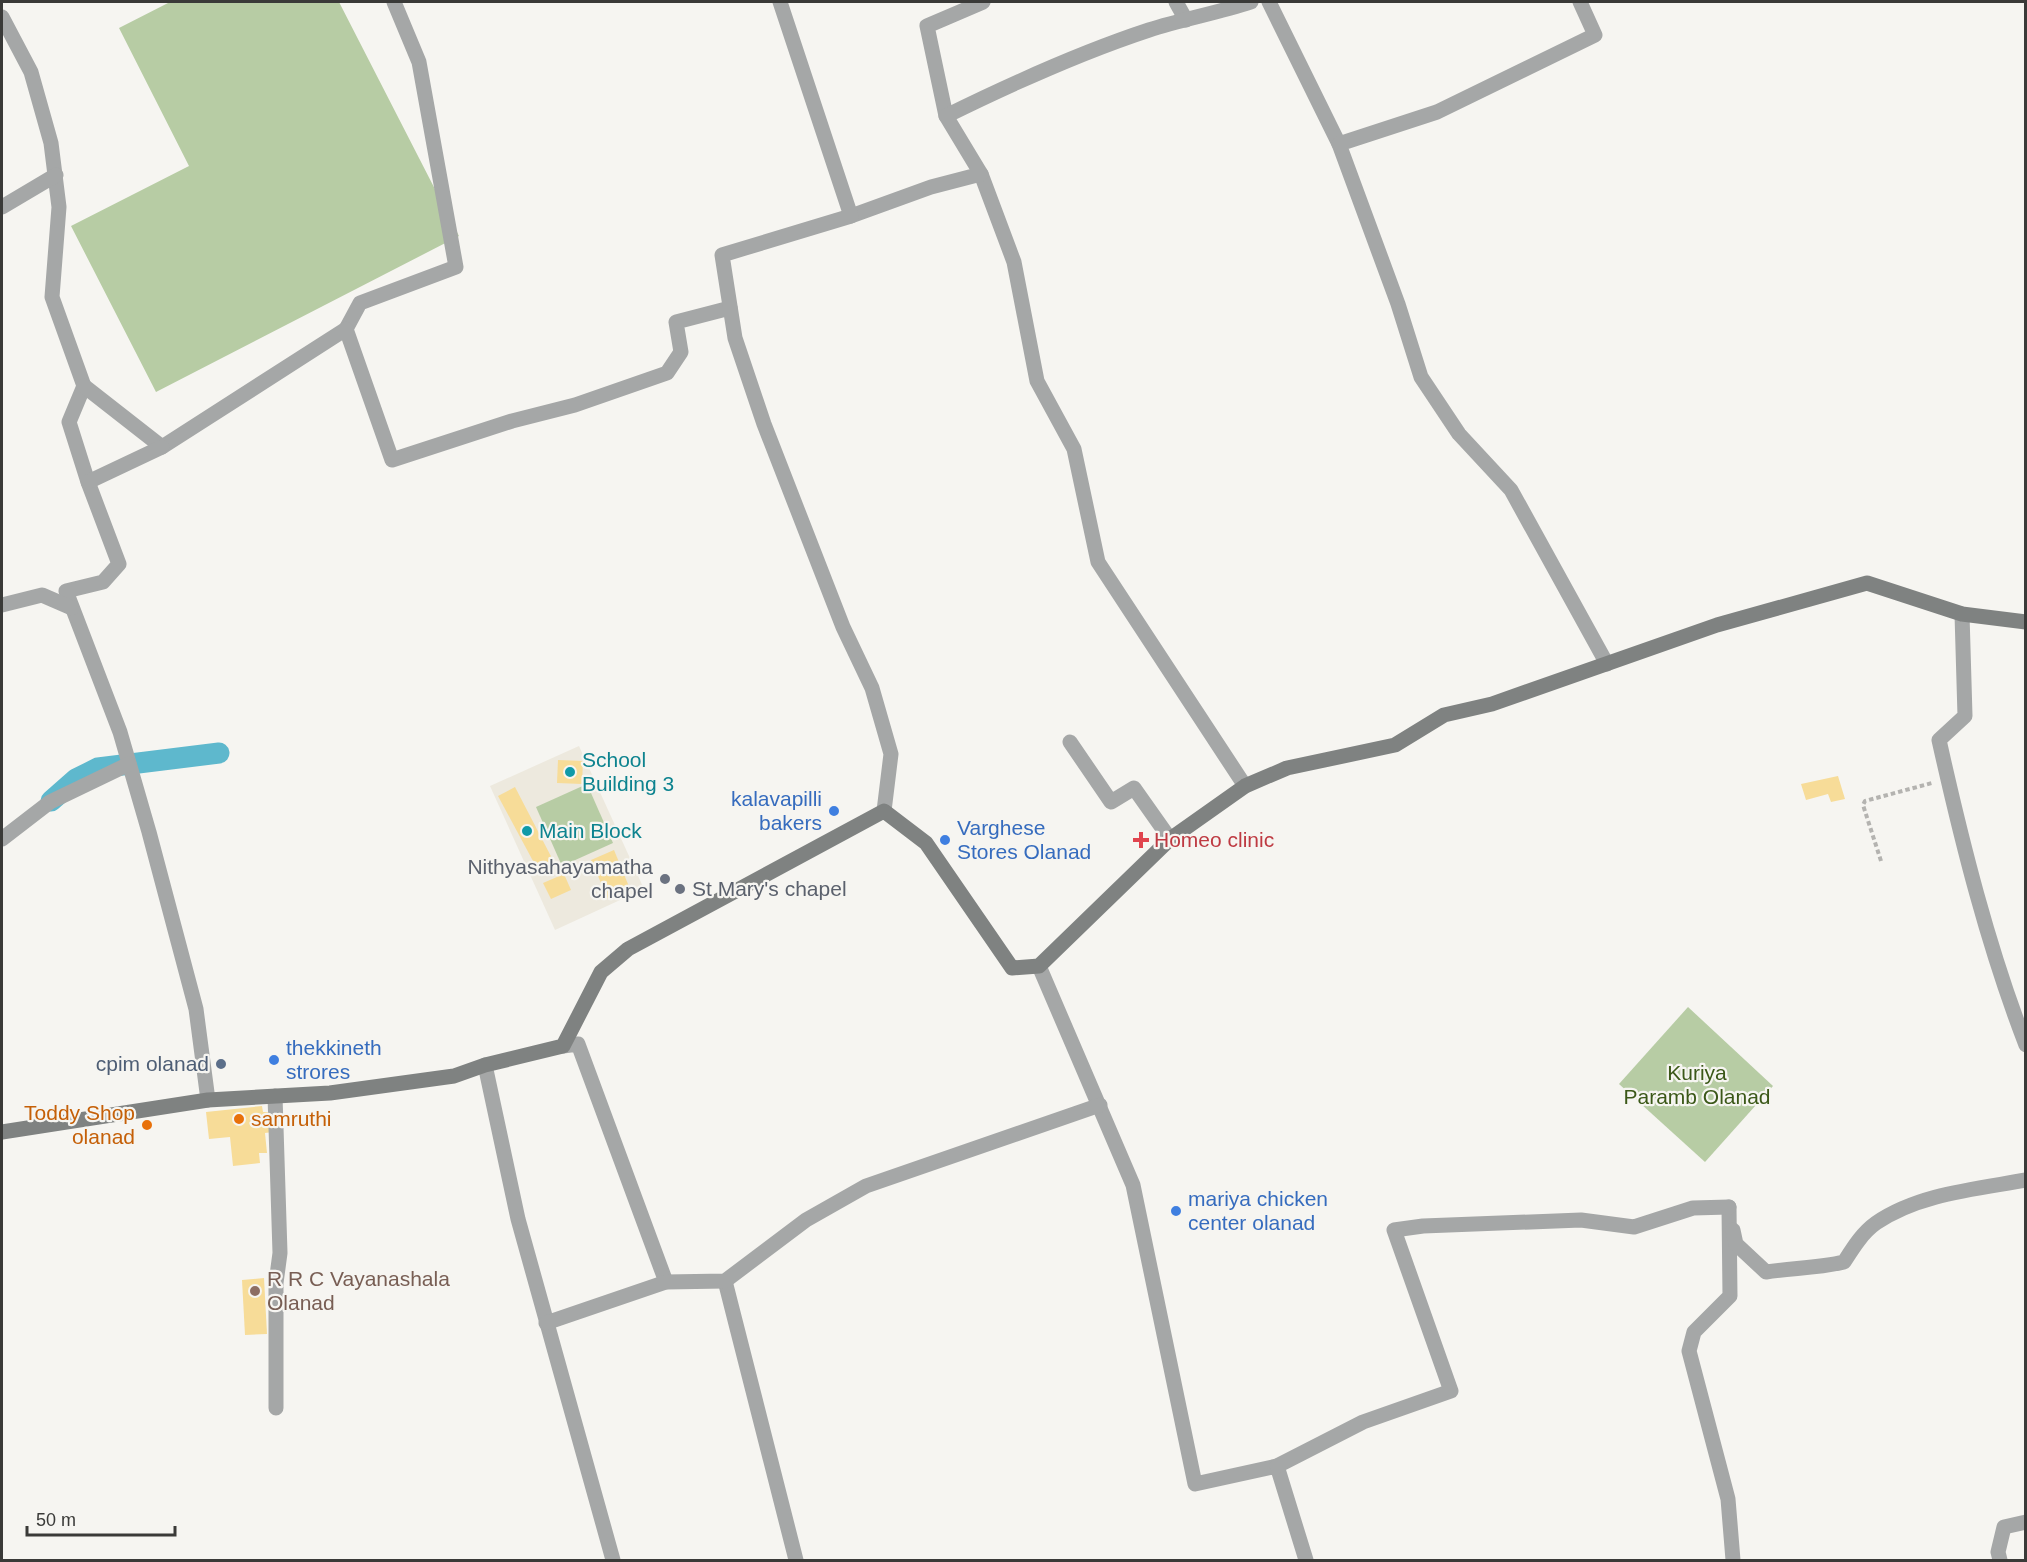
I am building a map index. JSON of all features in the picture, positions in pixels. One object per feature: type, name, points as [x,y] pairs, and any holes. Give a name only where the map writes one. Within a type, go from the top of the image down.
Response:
[{"type":"main road","points":[[2,1132],[208,1100],[330,1093],[454,1076],[485,1065],[563,1046],[601,972],[628,949],[884,810],[926,843],[1012,968],[1039,966],[1170,839],[1245,786],[1287,768],[1395,745],[1444,715],[1492,704],[1717,625],[1867,583],[1962,614],[2025,622]]},
{"type":"street","points":[[88,482],[162,447],[346,329],[360,303],[456,267],[419,62],[393,2]]},
{"type":"street","points":[[780,2],[850,216]]},
{"type":"street","points":[[983,2],[927,26],[946,117],[981,174],[1014,262],[1037,381],[1074,449],[1098,562],[1245,786]]},
{"type":"street","points":[[1176,2],[1186,20]]},
{"type":"street","points":[[946,117],[1010,84],[1149,30],[1212,15],[1251,2]]},
{"type":"street","points":[[1269,2],[1339,144],[1390,281],[1420,377],[1459,434],[1511,490],[1607,664]]},
{"type":"street","points":[[1339,144],[1437,112],[1594,34],[1580,2]]},
{"type":"street","points":[[2,17],[31,72],[51,143],[59,207],[52,297],[84,386],[162,447]]},
{"type":"street","points":[[884,810],[891,754],[872,688],[843,627],[764,424],[735,338],[722,255],[850,216],[931,187],[981,174]]},
{"type":"street","points":[[2,207],[56,175]]},
{"type":"street","points":[[346,329],[392,460],[512,421],[575,405],[667,373],[681,352],[676,322],[730,308]]},
{"type":"street","points":[[84,386],[69,422],[88,482],[119,564],[103,582],[66,591],[120,732],[170,908],[196,1009],[208,1100]]},
{"type":"street","points":[[2,605],[42,595],[72,608]]},
{"type":"street","points":[[1962,614],[1965,716],[1939,740],[1947,779],[2006,993],[2025,1046]]},
{"type":"street","points":[[1070,742],[1111,802],[1134,788],[1170,839]]},
{"type":"street","points":[[2,839],[50,802],[129,764]]},
{"type":"street","points":[[1039,966],[1133,1185],[1195,1484],[1277,1466],[1363,1422],[1451,1391],[1395,1230],[1423,1226],[1581,1220],[1634,1227],[1693,1208],[1729,1207]]},
{"type":"street","points":[[563,1046],[578,1044],[666,1282]]},
{"type":"street","points":[[485,1065],[518,1219],[613,1560]]},
{"type":"street","points":[[275,1096],[280,1253],[276,1283],[276,1408]]},
{"type":"street","points":[[546,1323],[666,1282],[725,1281],[806,1220],[866,1186],[1100,1105]]},
{"type":"street","points":[[1729,1207],[1736,1244],[1766,1272],[1844,1262],[1857,1242],[1876,1224],[1912,1206],[1954,1193],[2025,1180]]},
{"type":"street","points":[[1729,1207],[1730,1296],[1694,1332],[1689,1351],[1728,1500],[1734,1560]]},
{"type":"street","points":[[725,1281],[796,1560]]},
{"type":"street","points":[[1277,1466],[1306,1560]]},
{"type":"street","points":[[2000,1560],[1998,1552],[2004,1527],[2025,1522]]},
{"type":"path","points":[[1881,861],[1863,805],[1865,801],[1947,779]]},
{"type":"shaded area","points":[[579,746],[644,889],[555,930],[490,786]]},
{"type":"green space","points":[[170,2],[339,2],[459,236],[156,392],[71,226],[189,166],[119,28]]},
{"type":"green space","points":[[587,784],[613,843],[562,866],[536,807]]},
{"type":"green space","name":"Kuriya Paramb Olanad","points":[[1688,1007],[1773,1086],[1705,1162],[1619,1084]]},
{"type":"building","name":"School Building 3","points":[[558,760],[583,761],[582,784],[557,783]]},
{"type":"building","points":[[1838,776],[1845,799],[1831,802],[1828,794],[1806,800],[1801,784]]},
{"type":"building","name":"Main Block","points":[[515,787],[556,866],[540,874],[498,796]]},
{"type":"building","points":[[614,850],[630,889],[608,899],[591,860]]},
{"type":"building","points":[[564,874],[571,890],[551,899],[543,883]]},
{"type":"building","points":[[262,1106],[263,1112],[270,1112],[273,1132],[265,1133],[267,1153],[259,1153],[260,1163],[233,1166],[230,1137],[209,1139],[206,1112]]},
{"type":"building","points":[[264,1278],[267,1334],[245,1335],[242,1280]]},
{"type":"waterway","points":[[51,801],[76,779],[98,768],[219,753]]},
{"type":"place","name":"School Building 3","points":[[570,772]]},
{"type":"place","name":"kalavapilli bakers","points":[[834,811]]},
{"type":"place","name":"Main Block","points":[[527,831]]},
{"type":"place","name":"Varghese Stores Olanad","points":[[945,840]]},
{"type":"place","name":"Homeo clinic","points":[[1141,840]]},
{"type":"place","name":"Nithyasahayamatha chapel","points":[[665,879]]},
{"type":"place","name":"St Mary's chapel","points":[[680,889]]},
{"type":"place","name":"thekkineth strores","points":[[274,1060]]},
{"type":"place","name":"cpim olanad","points":[[221,1064]]},
{"type":"place","name":"samruthi","points":[[239,1119]]},
{"type":"place","name":"Toddy Shop olanad","points":[[147,1125]]},
{"type":"place","name":"mariya chicken center olanad","points":[[1176,1211]]},
{"type":"place","name":"R R C Vayanashala Olanad","points":[[255,1291]]}]
